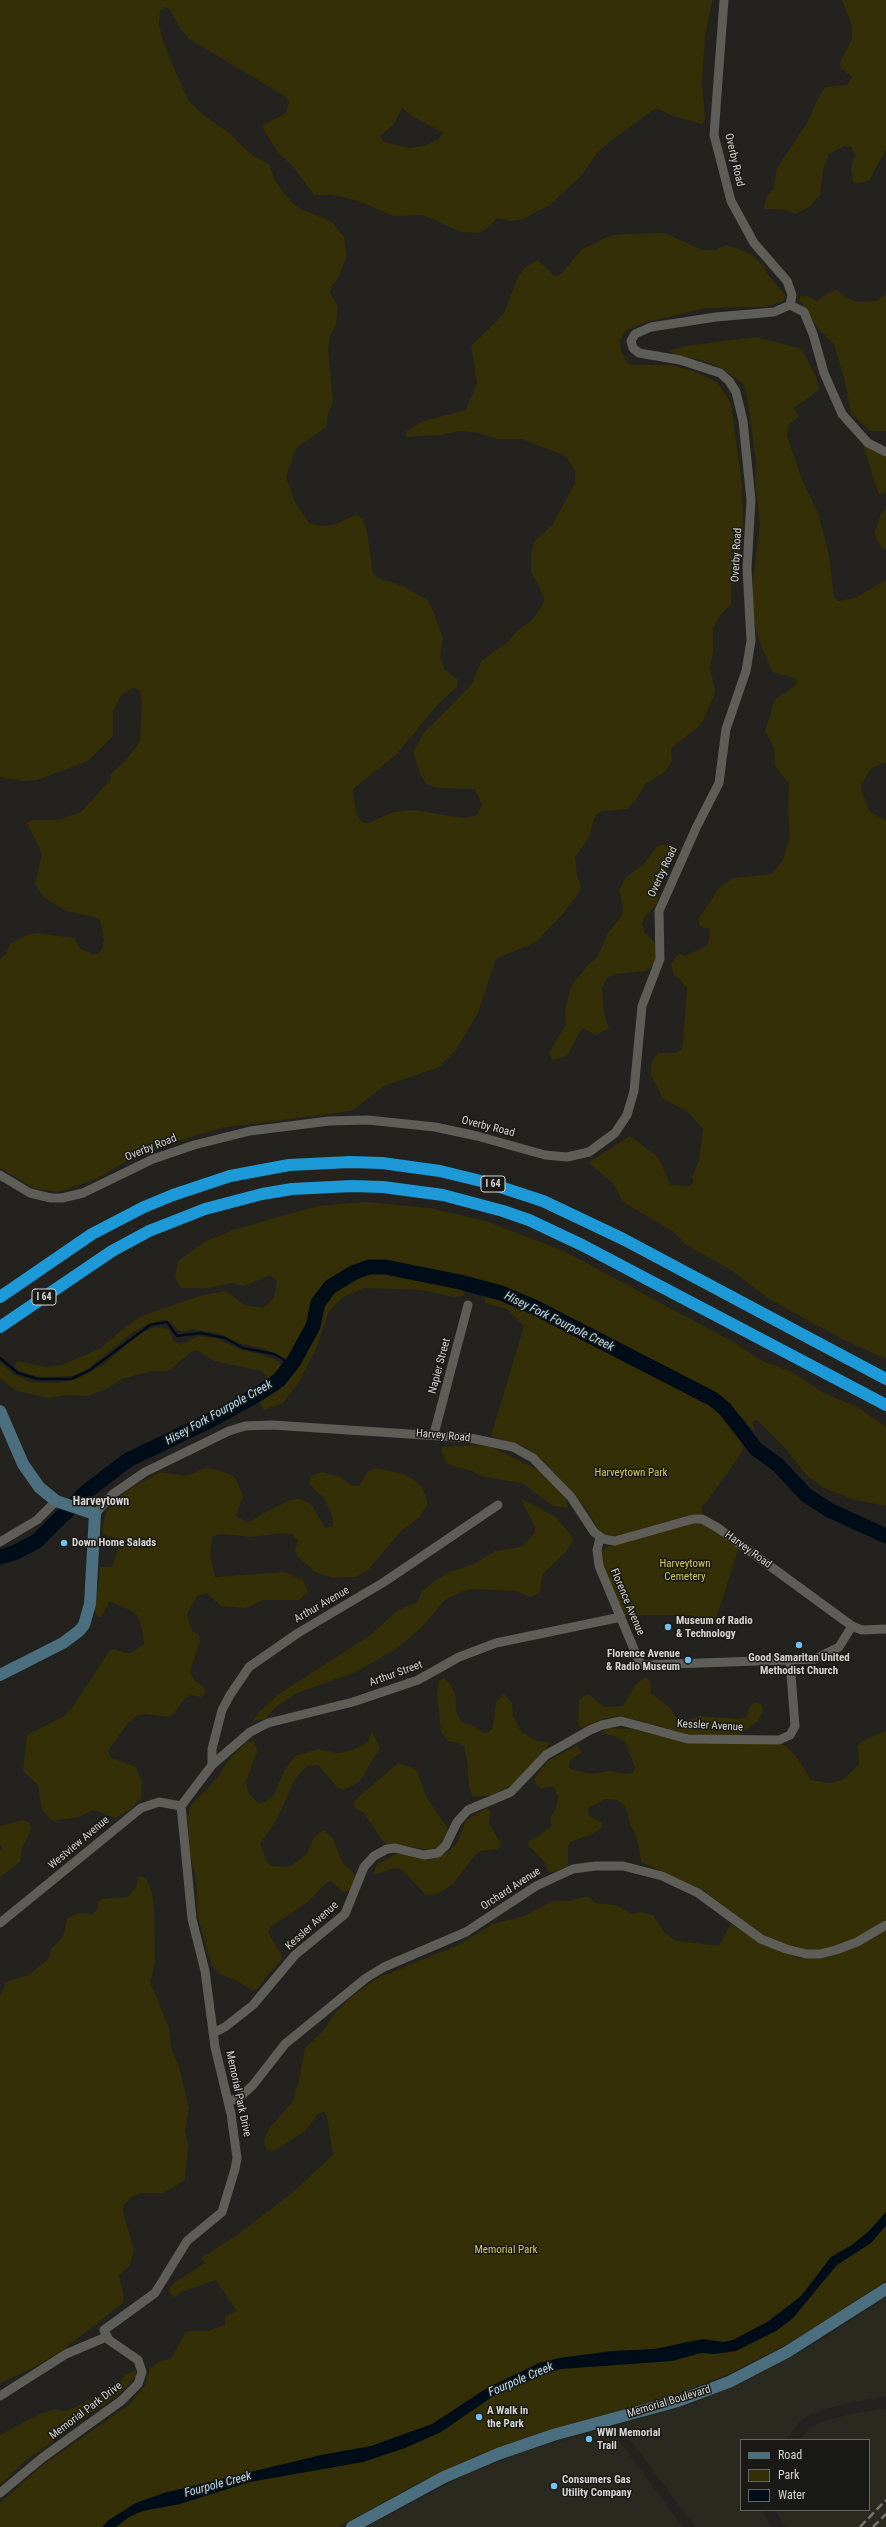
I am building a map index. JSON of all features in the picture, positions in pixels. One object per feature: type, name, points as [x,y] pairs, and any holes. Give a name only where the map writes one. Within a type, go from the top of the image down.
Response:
[{"type":"highway","name":"I 64","points":[[0,1297],[73,1246],[144,1207],[230,1176],[260,1170],[319,1163],[382,1163],[411,1166],[485,1182],[543,1201],[623,1239],[886,1379]]},
{"type":"highway","name":"I 64","points":[[0,1327],[129,1241],[177,1219],[205,1209],[262,1194],[292,1189],[352,1186],[383,1187],[443,1195],[503,1211],[556,1232],[886,1405]]},
{"type":"highway","points":[[851,1361],[886,1372]]},
{"type":"street","name":"Overby Road","points":[[0,1175],[30,1193],[51,1198],[62,1198],[83,1193],[147,1162],[194,1145],[250,1131],[329,1121],[368,1120],[435,1127],[477,1136],[545,1155],[561,1157],[589,1152],[615,1133],[627,1116],[634,1091],[642,1006],[660,959],[659,911],[697,826],[719,784],[726,728],[746,671],[751,640],[747,568],[751,500],[743,421],[736,392],[729,381],[720,373],[680,360],[639,352],[633,348],[632,341],[635,334],[651,327],[716,317],[774,312],[790,305],[792,295],[787,281],[754,243],[731,201],[714,135],[724,0]]},
{"type":"street","points":[[790,305],[804,312],[824,374],[846,422],[868,442],[886,452]]},
{"type":"street","name":"Napier Street","points":[[434,1434],[468,1305]]},
{"type":"street","points":[[0,1410],[15,1447],[32,1479],[48,1495],[59,1502],[95,1514],[90,1604],[84,1625],[80,1631],[63,1643],[0,1675]]},
{"type":"street","name":"Harvey Road","points":[[95,1514],[113,1494],[145,1472],[229,1431],[245,1426],[272,1425],[434,1434],[490,1441],[513,1447],[533,1458],[571,1497],[594,1532],[600,1538],[615,1541],[693,1519],[706,1520],[852,1626],[862,1630],[886,1629]]},
{"type":"street","points":[[0,1542],[37,1520],[59,1502]]},
{"type":"street","name":"Arthur Avenue","points":[[212,1765],[212,1749],[222,1710],[239,1680],[254,1662],[298,1633],[384,1582],[498,1505]]},
{"type":"street","name":"Florence Avenue","points":[[600,1538],[597,1550],[599,1566],[639,1661],[643,1665],[814,1659],[834,1651],[852,1626]]},
{"type":"street","name":"Arthur Street","points":[[212,1765],[250,1732],[268,1723],[353,1702],[407,1684],[428,1675],[459,1657],[496,1642],[620,1617]]},
{"type":"street","name":"Kessler Avenue","points":[[213,2032],[225,2027],[253,2005],[295,1955],[345,1914],[364,1867],[374,1856],[387,1849],[395,1848],[424,1855],[438,1853],[446,1845],[457,1822],[468,1810],[511,1792],[546,1756],[590,1730],[602,1725],[621,1721],[688,1739],[779,1740],[790,1736],[795,1726],[790,1661]]},
{"type":"street","points":[[181,1806],[212,1765]]},
{"type":"street","name":"Westview Avenue","points":[[0,1923],[141,1808],[159,1802],[181,1806]]},
{"type":"street","name":"Memorial Park Drive","points":[[0,2493],[42,2458],[121,2401],[138,2384],[142,2372],[138,2360],[106,2337],[104,2330],[107,2326],[155,2293],[187,2241],[222,2212],[237,2164],[229,2102],[213,2032],[208,1984],[192,1920],[181,1806]]},
{"type":"street","name":"Orchard Avenue","points":[[229,2102],[241,2096],[252,2085],[285,2044],[370,1976],[384,1967],[466,1932],[536,1886],[573,1869],[617,1866],[662,1876],[698,1894],[761,1939],[786,1950],[806,1954],[820,1954],[841,1948],[886,1925]]},
{"type":"street","name":"Memorial Boulevard","points":[[352,2527],[444,2477],[498,2454],[553,2435],[678,2401],[729,2382],[788,2352],[886,2289]]},
{"type":"street","points":[[0,2396],[66,2354],[106,2337]]},
{"type":"shaded area","points":[[886,2298],[886,2396],[839,2405],[811,2414],[800,2422],[787,2439],[740,2439],[740,2511],[762,2511],[772,2527],[695,2527],[619,2425],[693,2403],[748,2380],[801,2352]]},
{"type":"shaded area","points":[[886,2408],[886,2527],[785,2527],[776,2511],[870,2511],[870,2439],[801,2439],[810,2428],[820,2423],[846,2415]]},
{"type":"shaded area","points":[[609,2427],[683,2527],[366,2527],[469,2473],[535,2448]]},
{"type":"green space","points":[[0,0],[713,0],[705,35],[702,83],[705,119],[702,124],[673,116],[656,108],[598,152],[580,177],[550,205],[521,220],[510,221],[497,218],[489,227],[479,233],[461,232],[423,215],[393,216],[359,201],[332,195],[314,195],[292,165],[279,154],[264,130],[263,125],[286,113],[289,102],[285,96],[189,39],[178,25],[170,9],[164,7],[160,11],[159,23],[163,42],[188,100],[202,114],[228,132],[252,155],[269,164],[276,182],[292,203],[302,210],[332,222],[344,237],[347,256],[338,278],[331,287],[330,293],[338,306],[336,325],[330,336],[328,349],[333,402],[328,414],[326,427],[296,448],[286,477],[295,502],[309,523],[321,526],[334,525],[357,514],[363,520],[367,532],[373,573],[378,578],[403,586],[426,599],[433,610],[443,638],[440,656],[444,669],[458,680],[457,687],[438,704],[397,754],[353,789],[355,807],[359,818],[363,823],[369,823],[393,812],[413,810],[464,818],[477,815],[482,805],[475,789],[439,788],[426,784],[420,774],[413,752],[422,735],[472,684],[481,661],[509,641],[517,631],[532,620],[543,604],[544,598],[531,571],[531,553],[535,541],[553,524],[575,483],[575,471],[566,456],[522,439],[498,439],[475,432],[458,431],[441,435],[405,437],[407,431],[423,421],[466,410],[477,382],[471,346],[503,315],[519,275],[527,266],[538,260],[555,277],[561,274],[581,250],[609,236],[621,234],[665,233],[702,250],[715,250],[726,245],[749,253],[763,265],[769,276],[786,296],[783,301],[766,307],[706,308],[647,322],[626,330],[620,340],[621,352],[627,362],[632,365],[672,365],[696,372],[718,383],[731,403],[742,486],[743,523],[736,576],[731,586],[731,604],[719,617],[713,629],[713,652],[710,667],[715,690],[714,696],[701,725],[671,748],[672,761],[666,771],[645,784],[636,800],[627,809],[603,811],[598,813],[594,819],[589,838],[575,857],[577,875],[581,887],[577,895],[562,915],[536,942],[496,959],[478,1013],[456,1050],[439,1067],[384,1086],[352,1111],[220,1128],[157,1148],[128,1160],[98,1178],[60,1192],[35,1189],[0,1168],[0,959],[6,954],[10,944],[26,935],[37,933],[74,938],[80,948],[91,954],[97,954],[102,950],[104,939],[100,921],[95,917],[66,911],[45,898],[38,889],[35,884],[42,854],[27,823],[32,820],[58,820],[81,812],[111,779],[111,774],[124,762],[140,742],[142,700],[139,689],[132,688],[121,695],[113,712],[113,736],[88,761],[37,780],[22,781],[0,777]],"holes":[[[402,108],[412,116],[443,133],[438,140],[423,146],[409,148],[384,142],[380,136],[394,124]]]},
{"type":"green space","points":[[842,0],[886,0],[886,149],[869,181],[853,184],[851,169],[855,154],[851,147],[844,146],[829,154],[823,170],[820,195],[809,207],[795,214],[786,210],[764,209],[766,197],[773,189],[777,168],[807,123],[818,98],[825,87],[847,85],[852,77],[842,69],[839,64],[852,39],[852,26]]},
{"type":"green space","points":[[838,290],[845,297],[857,302],[877,301],[886,293],[886,431],[870,431],[851,413],[845,382],[834,344],[818,329],[799,299],[800,296],[807,296],[817,301],[830,292]]},
{"type":"green space","points":[[756,337],[802,349],[816,377],[819,390],[794,408],[799,417],[789,424],[787,436],[801,477],[819,516],[829,555],[834,597],[838,601],[855,598],[886,580],[886,762],[871,768],[862,783],[861,790],[870,812],[886,820],[886,1359],[844,1340],[769,1299],[734,1272],[685,1244],[674,1232],[623,1202],[613,1183],[590,1164],[591,1161],[630,1136],[658,1157],[671,1185],[689,1186],[694,1182],[692,1177],[699,1160],[703,1129],[687,1111],[663,1099],[651,1075],[651,1064],[658,1053],[675,1053],[681,1050],[683,1044],[687,988],[679,978],[674,975],[671,963],[679,954],[685,956],[707,946],[710,928],[703,928],[699,924],[699,918],[720,887],[733,878],[771,874],[783,860],[790,836],[788,812],[789,784],[775,766],[774,747],[765,731],[775,699],[795,686],[796,680],[791,677],[772,672],[756,632],[753,607],[753,580],[760,524],[755,481],[756,463],[747,395],[743,383],[717,366],[698,359],[679,357],[669,351],[685,346]]},
{"type":"green space","points":[[862,442],[886,456],[886,492],[879,495]]},
{"type":"green space","points":[[886,509],[886,549],[883,549],[876,539],[875,532],[881,514]]},
{"type":"green space","points":[[669,844],[672,849],[673,860],[657,886],[657,904],[644,918],[642,924],[644,932],[654,942],[657,949],[656,963],[646,971],[615,974],[608,977],[602,987],[604,1013],[609,1028],[596,1035],[582,1028],[567,1056],[552,1060],[549,1053],[566,1024],[565,1008],[572,985],[588,965],[597,958],[608,933],[622,915],[623,907],[619,890],[626,877],[644,864],[657,846]]},
{"type":"green space","points":[[365,1202],[430,1208],[485,1221],[564,1251],[735,1343],[764,1362],[790,1371],[822,1392],[859,1408],[886,1427],[886,1506],[855,1500],[824,1488],[806,1475],[787,1450],[757,1420],[752,1422],[755,1431],[743,1418],[707,1391],[539,1306],[482,1284],[387,1264],[359,1266],[324,1289],[311,1313],[303,1344],[287,1361],[265,1349],[238,1343],[221,1334],[193,1329],[180,1332],[172,1323],[164,1320],[148,1324],[132,1333],[85,1371],[72,1376],[39,1377],[19,1371],[14,1365],[18,1361],[45,1367],[62,1365],[101,1348],[125,1327],[144,1315],[203,1295],[226,1291],[244,1305],[263,1308],[274,1298],[277,1282],[274,1277],[268,1276],[244,1286],[230,1283],[210,1288],[181,1288],[175,1277],[178,1261],[206,1241],[236,1229],[318,1206]]},
{"type":"green space","points":[[373,1270],[442,1283],[461,1289],[465,1293],[463,1296],[454,1297],[421,1290],[364,1288],[343,1297],[329,1311],[316,1349],[299,1382],[283,1403],[264,1410],[259,1401],[279,1390],[292,1375],[317,1332],[319,1319],[333,1291],[358,1275]]},
{"type":"green space","name":"Harveytown Park","points":[[487,1296],[522,1307],[624,1358],[676,1385],[692,1397],[708,1403],[723,1416],[742,1442],[743,1448],[741,1454],[705,1504],[701,1506],[703,1514],[694,1514],[618,1536],[606,1535],[600,1532],[586,1508],[544,1461],[525,1447],[491,1436],[524,1326],[507,1309],[485,1303],[484,1297]]},
{"type":"green space","points":[[155,1327],[169,1329],[173,1340],[181,1345],[198,1336],[216,1338],[239,1349],[263,1355],[278,1361],[284,1367],[277,1377],[268,1379],[262,1371],[214,1361],[197,1350],[191,1352],[168,1371],[151,1371],[122,1379],[106,1389],[88,1396],[68,1395],[48,1398],[17,1391],[0,1379],[0,1362],[13,1374],[31,1382],[58,1383],[76,1379],[103,1365],[139,1334]]},
{"type":"green space","points":[[479,1445],[491,1447],[541,1471],[565,1497],[568,1508],[553,1506],[522,1483],[483,1477],[472,1471],[447,1464],[442,1453],[442,1447]]},
{"type":"green space","points":[[205,1468],[215,1469],[233,1476],[237,1481],[243,1496],[236,1516],[246,1522],[252,1521],[260,1515],[290,1500],[300,1499],[311,1504],[325,1528],[333,1526],[332,1515],[324,1498],[309,1484],[311,1476],[322,1472],[338,1476],[353,1486],[359,1486],[369,1471],[375,1468],[404,1474],[414,1480],[423,1489],[427,1500],[427,1505],[420,1517],[400,1532],[368,1570],[356,1577],[333,1578],[315,1572],[297,1556],[295,1550],[298,1541],[292,1534],[283,1533],[251,1537],[220,1534],[212,1537],[210,1557],[215,1577],[285,1572],[303,1580],[308,1592],[299,1600],[263,1600],[246,1608],[221,1606],[206,1593],[197,1596],[187,1615],[192,1631],[198,1634],[200,1641],[190,1671],[194,1680],[204,1688],[206,1693],[201,1697],[192,1695],[184,1699],[173,1715],[168,1717],[145,1714],[136,1716],[128,1723],[108,1751],[111,1758],[136,1767],[142,1782],[141,1799],[129,1810],[115,1818],[93,1810],[79,1817],[52,1821],[42,1810],[38,1785],[23,1771],[27,1735],[64,1716],[73,1707],[109,1651],[115,1649],[124,1653],[131,1653],[144,1644],[138,1616],[130,1610],[110,1601],[101,1617],[98,1617],[95,1612],[100,1567],[112,1567],[118,1550],[116,1539],[104,1535],[102,1529],[107,1510],[125,1492],[160,1472],[187,1476]]},
{"type":"green space","points":[[521,1499],[556,1517],[572,1536],[573,1542],[565,1553],[542,1575],[540,1592],[531,1597],[515,1591],[473,1589],[461,1592],[445,1600],[420,1629],[396,1649],[356,1672],[297,1693],[277,1706],[265,1719],[253,1721],[259,1712],[279,1694],[369,1636],[398,1610],[416,1603],[422,1592],[432,1583],[449,1572],[474,1564],[495,1551],[521,1547],[534,1534],[535,1528]]},
{"type":"green space","name":"Harveytown Cemetery","points":[[694,1522],[707,1524],[739,1547],[715,1622],[690,1615],[624,1615],[603,1567],[602,1551],[610,1545]]},
{"type":"green space","points":[[645,1677],[650,1681],[651,1693],[671,1709],[677,1719],[683,1722],[700,1716],[740,1719],[746,1717],[751,1705],[756,1702],[762,1705],[763,1711],[758,1721],[737,1736],[690,1735],[622,1716],[603,1719],[582,1728],[578,1724],[579,1700],[584,1696],[590,1695],[604,1707],[623,1706],[635,1685]]},
{"type":"green space","points":[[444,1678],[449,1682],[455,1693],[456,1711],[461,1722],[473,1726],[483,1733],[489,1732],[493,1727],[496,1702],[504,1694],[512,1703],[513,1716],[521,1732],[537,1741],[549,1742],[547,1748],[515,1784],[492,1795],[473,1797],[469,1787],[467,1759],[464,1747],[460,1743],[448,1741],[441,1732],[437,1693],[439,1681]]},
{"type":"green space","points":[[608,1728],[631,1729],[688,1743],[782,1744],[787,1747],[798,1759],[811,1780],[829,1783],[843,1780],[859,1764],[858,1746],[862,1741],[886,1731],[886,1919],[860,1936],[826,1950],[802,1951],[770,1941],[703,1890],[641,1862],[639,1847],[634,1830],[630,1826],[628,1814],[624,1805],[617,1800],[605,1799],[588,1808],[589,1816],[600,1821],[603,1827],[592,1834],[570,1842],[568,1847],[568,1866],[554,1872],[549,1872],[543,1860],[528,1845],[528,1842],[551,1827],[550,1817],[556,1809],[558,1796],[554,1787],[541,1788],[536,1784],[534,1779],[548,1761],[578,1745],[581,1753],[570,1760],[570,1769],[591,1774],[610,1771],[626,1774],[633,1773],[635,1768],[625,1742],[617,1737],[601,1733]]},
{"type":"green space","points":[[372,1731],[380,1748],[359,1782],[343,1790],[338,1788],[318,1765],[307,1766],[295,1779],[277,1819],[260,1844],[267,1862],[272,1866],[291,1866],[306,1855],[314,1837],[324,1830],[333,1839],[343,1864],[353,1872],[355,1878],[353,1887],[349,1891],[343,1892],[331,1881],[325,1884],[308,1902],[272,1926],[268,1932],[283,1958],[261,1983],[259,1988],[253,1991],[237,1981],[220,1974],[212,1966],[198,1918],[196,1878],[190,1855],[188,1817],[191,1805],[218,1777],[228,1761],[246,1742],[253,1741],[256,1746],[257,1752],[246,1782],[249,1794],[258,1803],[265,1802],[274,1795],[284,1771],[295,1756],[318,1749],[337,1753],[351,1751],[368,1742]]},
{"type":"green space","points":[[398,1763],[416,1769],[428,1800],[446,1826],[448,1832],[438,1847],[431,1850],[384,1843],[364,1813],[354,1807],[354,1801]]},
{"type":"green space","points":[[487,1808],[491,1812],[489,1824],[502,1845],[497,1849],[480,1851],[475,1855],[453,1884],[438,1894],[426,1895],[401,1869],[396,1868],[373,1875],[377,1864],[399,1853],[431,1858],[448,1852],[457,1843],[466,1820]]},
{"type":"green space","points":[[24,1820],[30,1823],[31,1829],[22,1849],[20,1862],[0,1877],[0,1850],[2,1847],[0,1845],[0,1826]]},
{"type":"green space","points":[[142,1876],[147,1880],[152,1893],[154,1909],[155,1962],[150,1982],[169,2028],[171,2048],[179,2066],[189,2108],[185,2131],[188,2145],[185,2180],[163,2193],[141,2193],[131,2197],[123,2206],[123,2212],[134,2250],[130,2265],[119,2275],[124,2297],[123,2303],[60,2352],[31,2369],[0,2383],[0,1995],[6,1982],[29,1975],[49,1958],[51,1949],[63,1937],[67,1918],[79,1913],[93,1914],[97,1910],[99,1901],[102,1899],[128,1897],[136,1887],[139,1877]]},
{"type":"green space","name":"Memorial Park","points":[[588,1896],[595,1903],[616,1905],[632,1914],[641,1912],[653,1915],[665,1933],[676,1941],[719,1946],[731,1924],[770,1947],[799,1958],[828,1957],[886,1928],[886,2212],[869,2231],[852,2245],[831,2257],[802,2295],[766,2322],[772,2333],[790,2321],[818,2284],[846,2255],[886,2219],[886,2281],[793,2341],[727,2375],[671,2396],[541,2432],[478,2455],[420,2482],[338,2527],[113,2527],[139,2507],[288,2463],[164,2493],[136,2503],[109,2520],[102,2527],[0,2527],[0,2503],[43,2465],[129,2405],[145,2385],[150,2368],[161,2361],[171,2359],[186,2331],[208,2331],[225,2325],[225,2316],[237,2311],[216,2280],[184,2291],[175,2297],[170,2294],[170,2288],[174,2283],[205,2263],[201,2258],[237,2235],[293,2192],[333,2155],[327,2116],[324,2112],[318,2114],[305,2131],[276,2150],[270,2151],[265,2147],[264,2141],[268,2130],[292,2102],[299,2080],[305,2048],[324,2030],[334,2014],[355,1994],[378,1978],[458,1945],[493,1924],[524,1916],[552,1901],[569,1901]]},
{"type":"green space","points":[[136,2370],[136,2376],[121,2392],[25,2461],[0,2485],[0,2435],[38,2415],[55,2409],[66,2411],[78,2406],[115,2386],[127,2374]]},
{"type":"water","name":"Fourpole Creek","points":[[886,2212],[886,2226],[871,2243],[837,2265],[793,2318],[776,2331],[736,2351],[715,2354],[701,2353],[672,2361],[561,2369],[544,2374],[495,2395],[441,2432],[405,2448],[363,2462],[250,2482],[180,2504],[143,2511],[129,2517],[116,2527],[102,2527],[109,2520],[136,2503],[164,2493],[321,2455],[371,2446],[432,2424],[487,2388],[539,2363],[559,2358],[612,2351],[654,2349],[703,2339],[723,2342],[733,2340],[769,2321],[802,2295],[831,2257],[852,2245],[869,2231]]},
{"type":"waterway","name":"Hisey Fork Fourpole Creek","points":[[0,1557],[16,1552],[37,1541],[86,1492],[128,1460],[211,1420],[255,1396],[279,1380],[294,1361],[313,1326],[318,1303],[330,1287],[353,1273],[369,1267],[385,1267],[460,1282],[501,1293],[534,1307],[713,1399],[725,1409],[756,1449],[778,1465],[806,1495],[829,1510],[886,1536]]},
{"type":"waterway","points":[[0,1358],[18,1373],[38,1379],[71,1379],[90,1370],[150,1325],[167,1322],[177,1336],[200,1333],[225,1338],[243,1348],[274,1354],[291,1364]]},
{"type":"railway","points":[[860,2527],[886,2500]]},
{"type":"railway","points":[[873,2527],[886,2514]]},
{"type":"place","name":"Down Home Salads","points":[[64,1543]]},
{"type":"place","name":"Museum of Radio & Technology","points":[[668,1627]]},
{"type":"place","name":"Good Samaritan United Methodist Church","points":[[799,1645]]},
{"type":"place","name":"Florence Avenue & Radio Museum","points":[[688,1660]]},
{"type":"place","name":"A Walk in the Park","points":[[479,2417]]},
{"type":"place","name":"WWI Memorial Trail","points":[[589,2439]]},
{"type":"place","name":"Consumers Gas Utility Company","points":[[554,2486]]},
{"type":"district","name":"Harveytown","points":[[101,1502]]}]
